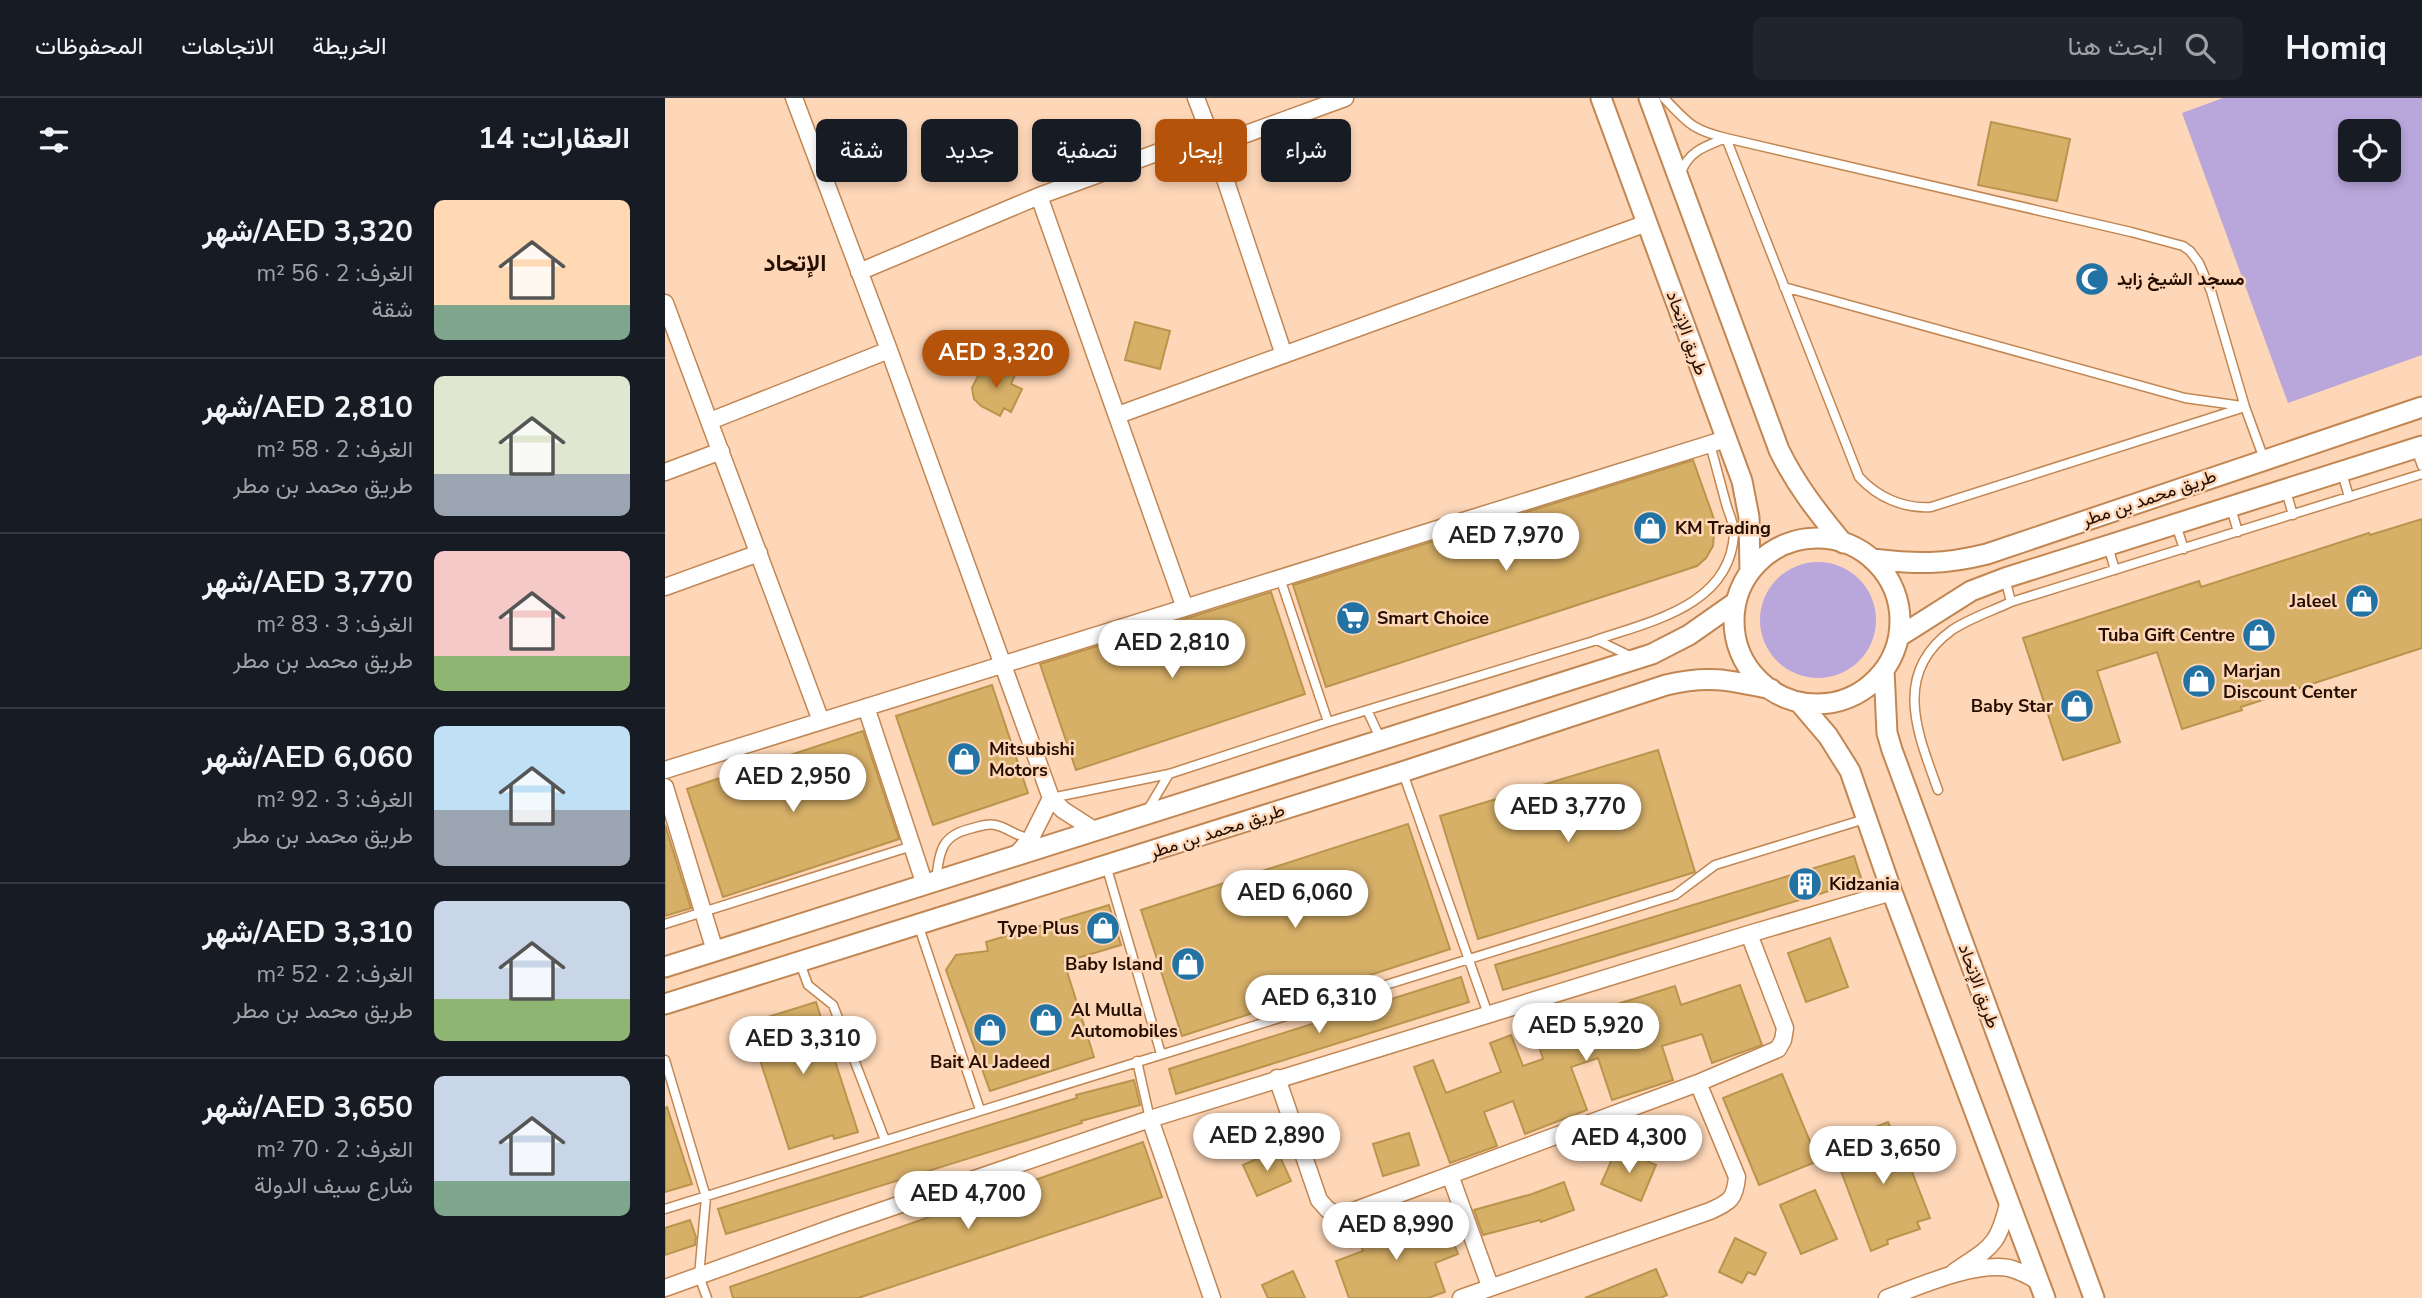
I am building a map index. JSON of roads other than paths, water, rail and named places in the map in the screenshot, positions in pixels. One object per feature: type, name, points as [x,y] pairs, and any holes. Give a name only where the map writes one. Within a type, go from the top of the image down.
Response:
[{"type":"street","points":[[794,98],[889,350],[1051,798],[1063,810],[1094,830]]},
{"type":"street","points":[[1196,98],[1204,119]]},
{"type":"street","points":[[1247,134],[1345,98]]},
{"type":"street","name":"طريق اﻹتحاد","points":[[1601,98],[1647,223],[1718,442],[1742,481],[1748,506],[1750,572]]},
{"type":"street","points":[[1649,98],[1779,450],[1807,500],[1843,543]]},
{"type":"street","points":[[859,272],[1039,196],[1155,153]]},
{"type":"street","points":[[1226,182],[1284,355]]},
{"type":"street","points":[[1039,196],[1185,608]]},
{"type":"street","points":[[1118,415],[1647,223]]},
{"type":"street","points":[[665,303],[821,722]]},
{"type":"street","points":[[710,421],[889,350]]},
{"type":"street","name":"طريق محمد بن مطر","points":[[1872,559],[1927,564],[1957,562],[1987,554],[2422,407]]},
{"type":"street","points":[[665,770],[1718,442]]},
{"type":"street","points":[[665,472],[721,451]]},
{"type":"street","name":"طريق محمد بن مطر","points":[[1899,635],[1971,591],[2005,578],[2341,472],[2420,453]]},
{"type":"street","points":[[1826,539],[1843,543],[1872,559],[1883,571],[1895,594],[1901,619],[1894,654],[1871,684],[1855,695],[1837,702],[1818,704],[1799,702],[1771,689],[1756,676],[1744,660],[1735,631],[1736,602],[1750,572],[1762,559],[1792,542],[1826,539]]},
{"type":"street","points":[[665,587],[759,553]]},
{"type":"street","points":[[665,967],[1636,659],[1678,642],[1736,602]]},
{"type":"street","name":"طريق اﻹتحاد","points":[[1884,670],[1887,733],[1892,750],[2094,1298]]},
{"type":"street","name":"طريق محمد بن مطر","points":[[665,1004],[1691,679],[1719,678],[1771,689]]},
{"type":"street","points":[[1799,702],[1828,736],[1850,771],[1892,892],[2042,1290]]},
{"type":"street","points":[[866,707],[912,846],[930,884]]},
{"type":"street","points":[[665,787],[715,951]]},
{"type":"street","points":[[1016,855],[1031,838],[1051,798]]},
{"type":"street","points":[[665,1288],[837,1226],[1277,1078],[1892,892]]},
{"type":"street","points":[[1277,1078],[1319,1199],[1336,1215],[1348,1213],[1771,1054],[1783,1040],[1785,1028],[1749,934]]},
{"type":"street","points":[[1461,1298],[1710,1211],[1731,1200],[1737,1177],[1698,1083]]},
{"type":"street","points":[[1150,1119],[1212,1298]]},
{"type":"street","points":[[1450,1175],[1490,1286]]},
{"type":"street","points":[[1952,1274],[1992,1246],[2003,1225],[2009,1200]]},
{"type":"street","points":[[1887,1298],[1952,1274],[2007,1268],[2023,1273],[2042,1290]]},
{"type":"lane","points":[[1664,98],[1692,126],[1703,133],[2183,247],[2195,256],[2211,291],[2245,407],[2265,459]]},
{"type":"lane","points":[[1679,179],[1684,162],[1695,151],[1726,138]]},
{"type":"lane","points":[[1726,138],[1859,477],[1869,488],[1900,504],[1917,508],[1931,507],[2245,407]]},
{"type":"lane","points":[[1784,287],[2185,398],[2245,407]]},
{"type":"lane","points":[[1581,645],[1689,605],[1716,585],[1728,564],[1734,531],[1718,442]]},
{"type":"lane","points":[[2341,472],[2350,497]]},
{"type":"lane","points":[[1938,790],[1916,726],[1916,682],[1934,648],[1952,631],[2011,602],[2422,474]]},
{"type":"lane","points":[[2286,491],[2293,514]]},
{"type":"lane","points":[[2231,508],[2238,532]]},
{"type":"lane","points":[[2176,525],[2183,549]]},
{"type":"lane","points":[[2108,546],[2115,570]]},
{"type":"lane","points":[[1280,578],[1328,722]]},
{"type":"lane","points":[[2005,578],[2011,602]]},
{"type":"lane","points":[[1051,798],[1168,774],[1597,640],[1636,659]]},
{"type":"lane","points":[[1368,712],[1381,740]]},
{"type":"lane","points":[[1402,772],[1488,1014]]},
{"type":"lane","points":[[1146,814],[1168,774]]},
{"type":"lane","points":[[665,1209],[1675,895],[1715,865],[1867,818]]},
{"type":"lane","points":[[930,884],[947,840],[957,831],[994,824],[1019,837],[1031,838]]},
{"type":"lane","points":[[665,924],[912,846]]},
{"type":"lane","points":[[1106,866],[1161,1054]]},
{"type":"lane","points":[[918,924],[980,1110]]},
{"type":"lane","points":[[800,961],[808,985],[833,1005],[885,1140]]},
{"type":"lane","points":[[665,1060],[706,1196],[699,1276],[707,1298]]},
{"type":"lane","points":[[1137,1061],[1150,1119]]},
{"type":"place","name":"مسجد الشيخ زايد","points":[[2092,279]]},
{"type":"place","name":"KM Trading","points":[[1650,528]]},
{"type":"place","name":"Jaleel","points":[[2362,601]]},
{"type":"place","name":"Smart Choice","points":[[1353,618]]},
{"type":"place","name":"Tuba Gift Centre","points":[[2259,635]]},
{"type":"place","name":"Marjan Discount Center","points":[[2199,681]]},
{"type":"place","name":"Baby Star","points":[[2077,706]]},
{"type":"place","name":"Mitsubishi Motors","points":[[964,759]]},
{"type":"place","name":"Kidzania","points":[[1805,884]]},
{"type":"place","name":"Type Plus","points":[[1103,928]]},
{"type":"place","name":"Baby Island","points":[[1188,964]]},
{"type":"place","name":"Al Mulla Automobiles","points":[[1046,1020]]},
{"type":"place","name":"Bait Al Jadeed","points":[[990,1030]]},
{"type":"district","name":"اﻹتحاد","points":[[795,263]]}]
